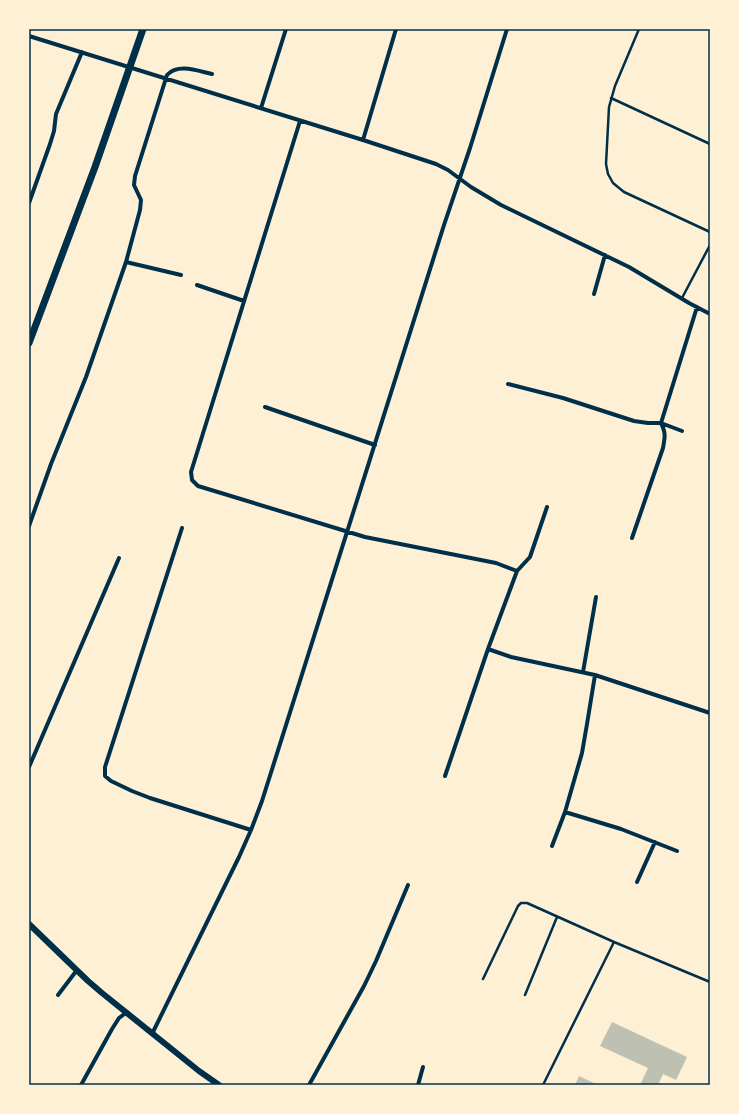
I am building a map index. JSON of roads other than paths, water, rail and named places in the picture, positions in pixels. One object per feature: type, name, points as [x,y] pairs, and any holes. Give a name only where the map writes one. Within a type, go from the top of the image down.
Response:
[{"type":"main road","points":[[29,343],[82,202],[143,29]]},
{"type":"street","points":[[261,108],[286,29]]},
{"type":"street","points":[[363,140],[396,29]]},
{"type":"street","points":[[152,1034],[239,857],[262,801],[348,532],[441,232],[507,29]]},
{"type":"street","points":[[29,36],[436,164],[448,170],[480,193],[501,205],[629,267],[710,314]]},
{"type":"street","points":[[29,202],[54,131],[56,114],[82,52]]},
{"type":"street","points":[[29,526],[51,464],[86,376],[126,262],[140,210],[141,200],[134,185],[135,176],[165,78],[169,72],[184,68],[212,74]]},
{"type":"street","points":[[300,121],[191,472],[192,480],[198,486],[365,537],[496,563],[517,571]]},
{"type":"street","points":[[594,294],[605,255]]},
{"type":"street","points":[[126,262],[181,275]]},
{"type":"street","points":[[197,285],[244,301]]},
{"type":"street","points":[[632,538],[664,444],[665,432],[661,423],[697,307]]},
{"type":"street","points":[[508,384],[563,398],[634,421],[661,423],[682,431]]},
{"type":"street","points":[[265,407],[375,445]]},
{"type":"street","points":[[445,776],[488,649],[517,571],[530,557],[547,507]]},
{"type":"street","points":[[182,528],[104,767],[105,776],[111,781],[144,796],[251,830]]},
{"type":"street","points":[[29,767],[119,558]]},
{"type":"street","points":[[583,672],[596,597]]},
{"type":"street","points":[[488,649],[512,657],[595,675],[710,713]]},
{"type":"street","points":[[552,846],[565,812],[582,753],[595,675]]},
{"type":"street","points":[[29,753],[34,756]]},
{"type":"street","points":[[565,812],[621,829],[677,851]]},
{"type":"street","points":[[637,882],[655,842]]},
{"type":"street","points":[[309,1085],[364,986],[408,885]]},
{"type":"street","points":[[29,924],[102,993],[199,1071],[219,1085]]},
{"type":"street","points":[[58,995],[77,970]]},
{"type":"street","points":[[81,1085],[112,1029],[119,1018],[127,1012]]},
{"type":"street","points":[[418,1085],[423,1067]]},
{"type":"lane","points":[[639,29],[615,86],[609,107],[606,164],[608,174],[613,183],[624,192],[710,232]]},
{"type":"lane","points":[[611,98],[710,144]]},
{"type":"lane","points":[[682,298],[710,244]]},
{"type":"lane","points":[[483,979],[518,906],[521,903],[527,903],[614,942],[710,982]]},
{"type":"lane","points":[[525,995],[557,917]]},
{"type":"lane","points":[[543,1085],[614,942]]}]
